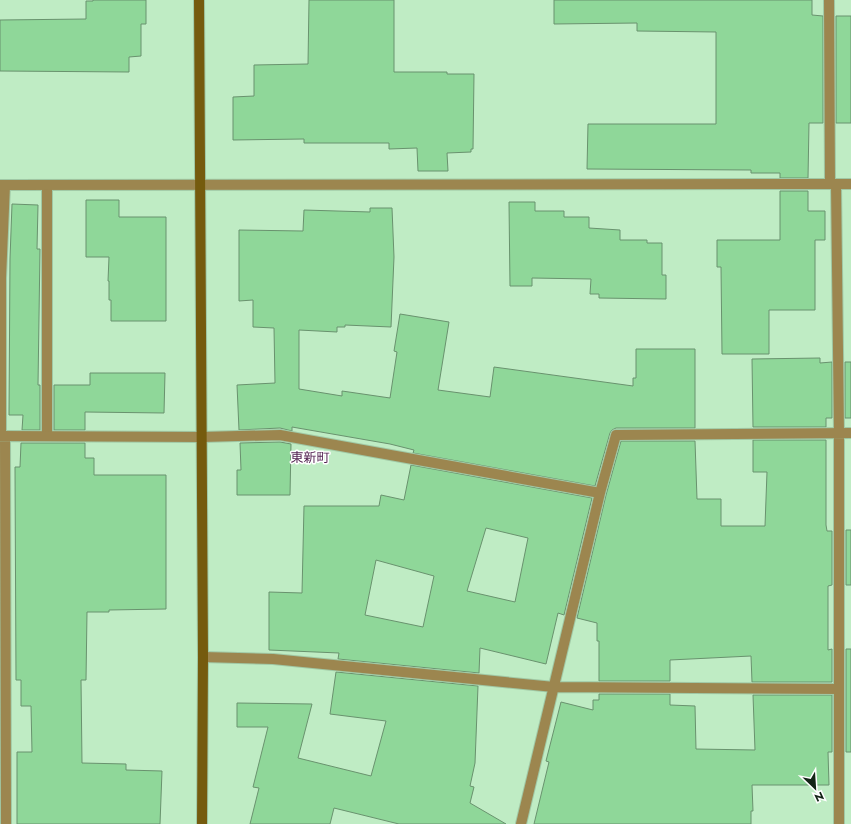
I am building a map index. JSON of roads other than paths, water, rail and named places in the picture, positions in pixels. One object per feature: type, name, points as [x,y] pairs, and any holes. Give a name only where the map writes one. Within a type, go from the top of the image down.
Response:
[{"type":"street","points":[[199,0],[202,437],[202,824]]},
{"type":"street","points":[[829,0],[839,433],[839,824]]},
{"type":"street","points":[[6,824],[1,278],[2,185],[200,186],[851,184]]},
{"type":"street","points":[[47,185],[47,436]]},
{"type":"street","points":[[521,824],[600,493],[616,435],[851,433]]},
{"type":"street","points":[[2,436],[202,437],[280,435],[600,493]]},
{"type":"street","points":[[202,657],[273,659],[554,687],[839,689]]},
{"type":"district","name":"東新町","points":[[310,457]]}]
